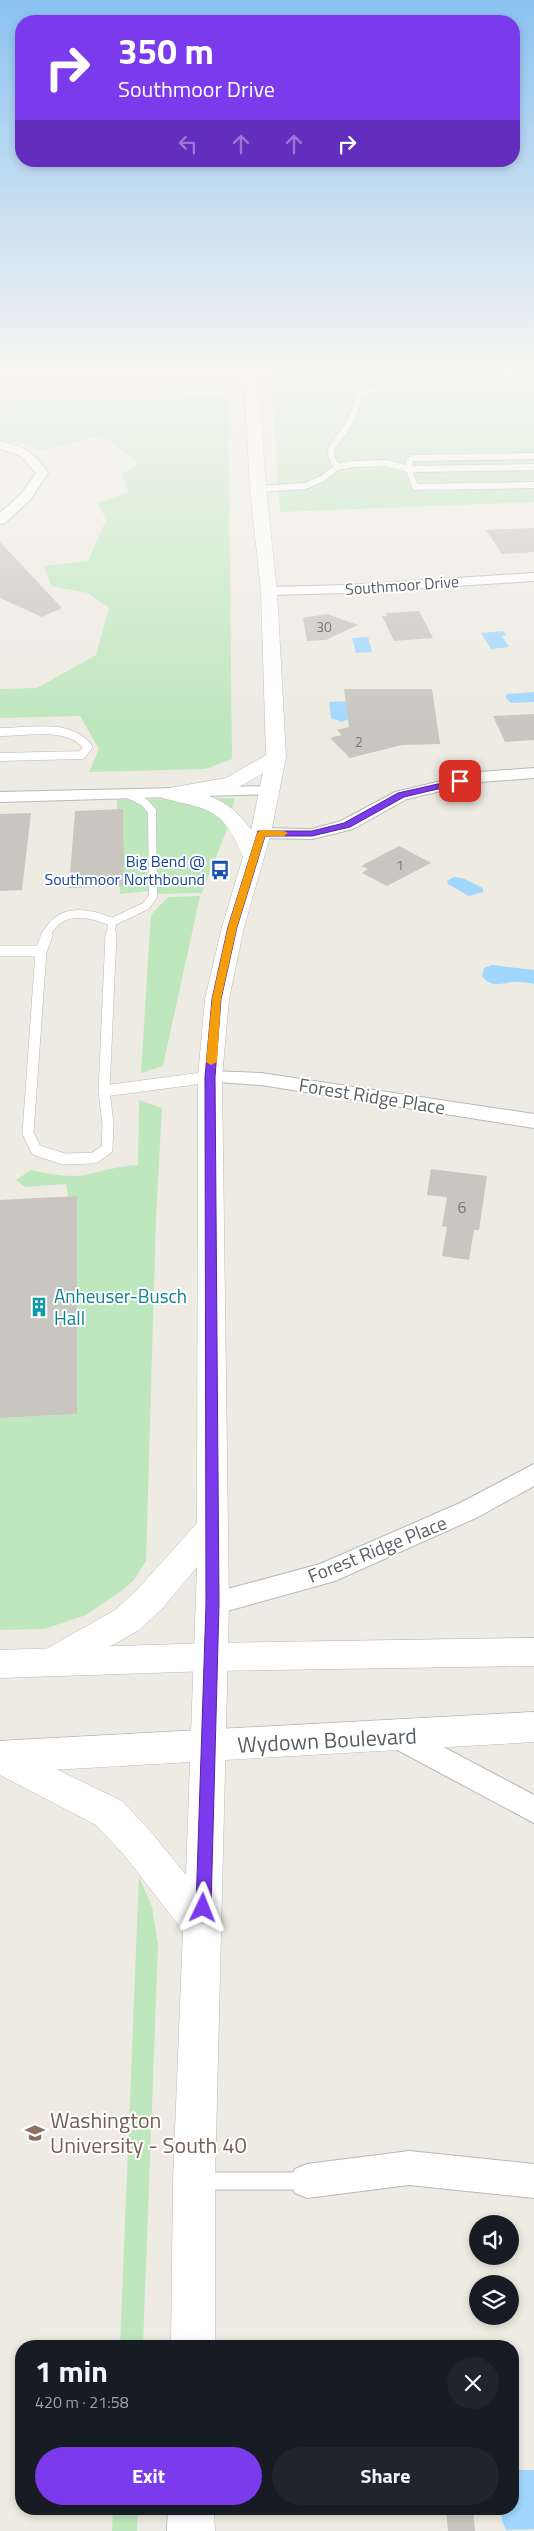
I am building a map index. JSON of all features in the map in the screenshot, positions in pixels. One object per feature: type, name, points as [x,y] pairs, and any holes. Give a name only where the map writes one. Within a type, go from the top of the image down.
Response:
[{"type":"main road","points":[[193,2340],[194,2181],[213,1604],[210,1077],[217,999],[232,927],[261,833],[271,791],[276,757],[269,591],[258,493]]},
{"type":"main road","points":[[169,794],[232,783],[276,757]]},
{"type":"main road","points":[[169,794],[209,801],[224,809],[239,823],[254,856]]},
{"type":"main road","points":[[53,1662],[127,1620],[149,1600],[212,1527]]},
{"type":"main road","points":[[0,1664],[210,1657],[534,1652]]},
{"type":"main road","name":"Wydown Boulevard","points":[[0,1757],[209,1747],[534,1727]]},
{"type":"main road","points":[[0,1757],[109,1813],[138,1844],[203,1926]]},
{"type":"main road","points":[[191,2515],[191,2531]]},
{"type":"street","points":[[0,520],[29,493]]},
{"type":"street","name":"Southmoor Drive","points":[[269,591],[348,589],[534,577]]},
{"type":"street","points":[[261,833],[312,834],[347,825],[401,795],[479,777],[534,773]]},
{"type":"street","points":[[0,797],[271,791]]},
{"type":"street","name":"Forest Ridge Place","points":[[210,1077],[261,1078],[534,1121]]},
{"type":"street","name":"Forest Ridge Place","points":[[213,1604],[326,1573],[470,1510],[534,1474]]},
{"type":"street","points":[[398,1736],[534,1810]]},
{"type":"street","points":[[307,2181],[409,2168],[534,2181]]},
{"type":"lane","points":[[0,732],[66,731],[80,737],[88,747],[82,755],[0,757]]},
{"type":"lane","points":[[112,922],[104,1091],[108,1124],[107,1148],[94,1158],[64,1159],[36,1150],[28,1133],[41,951],[49,927],[64,915],[90,913],[112,922],[146,906],[153,896],[152,811],[144,802],[130,795]]},
{"type":"lane","points":[[0,951],[41,951]]},
{"type":"lane","points":[[104,1091],[210,1077]]},
{"type":"lane","points":[[194,2181],[307,2181]]},
{"type":"green space","points":[[126,493],[229,493],[232,759],[205,769],[89,772],[99,749],[80,716],[0,718],[0,689],[37,688],[96,655],[109,608],[88,593],[51,586],[44,566],[88,561],[106,520],[98,503]]},
{"type":"green space","points":[[279,493],[534,493],[534,502],[280,512]]},
{"type":"green space","points":[[235,798],[227,829],[202,893],[157,894],[148,891],[120,894],[117,800]]},
{"type":"green space","points":[[200,896],[163,1066],[141,1073],[151,915],[168,897]]},
{"type":"green space","points":[[139,1100],[162,1108],[156,1217],[146,1561],[134,1580],[86,1615],[44,1629],[0,1630],[0,1418],[77,1414],[77,1196],[68,1196],[66,1184],[25,1187],[16,1180],[31,1170],[58,1175],[78,1176],[138,1165]]},
{"type":"green space","points":[[139,1877],[152,1907],[158,1945],[143,2340],[120,2340]]},
{"type":"green space","points":[[113,2515],[138,2515],[137,2531],[112,2531]]},
{"type":"water","points":[[503,631],[506,635],[502,636],[509,647],[491,649],[481,633]]},
{"type":"water","points":[[368,637],[372,652],[356,653],[352,638]]},
{"type":"water","points":[[534,692],[534,702],[511,703],[505,697],[507,694]]},
{"type":"water","points":[[349,701],[352,717],[342,722],[331,718],[329,702]]},
{"type":"water","points":[[454,877],[462,878],[483,888],[483,892],[469,896],[448,884],[447,881]]},
{"type":"water","points":[[492,965],[534,970],[534,984],[515,982],[492,984],[482,976],[484,968]]},
{"type":"water","points":[[519,2470],[534,2470],[534,2529],[506,2530],[502,2515],[519,2515]]},
{"type":"building","points":[[534,528],[534,552],[502,554],[486,530]]},
{"type":"building","points":[[0,542],[62,608],[42,617],[0,598]]},
{"type":"building","points":[[419,611],[433,638],[394,641],[382,616],[387,616],[386,613]]},
{"type":"building","points":[[327,614],[358,625],[326,640],[307,641],[303,618]]},
{"type":"building","points":[[344,689],[432,689],[440,744],[402,745],[350,758],[330,738],[342,735],[337,730],[349,727]]},
{"type":"building","points":[[534,714],[534,740],[505,742],[493,716]]},
{"type":"building","points":[[123,809],[124,886],[69,888],[75,811]]},
{"type":"building","points":[[31,813],[22,890],[0,891],[0,814]]},
{"type":"building","points":[[399,846],[431,863],[387,886],[362,873],[368,869],[361,866]]},
{"type":"building","points":[[431,1169],[487,1176],[479,1230],[474,1230],[469,1260],[442,1256],[447,1227],[442,1226],[447,1197],[427,1195]]},
{"type":"building","name":"Anheuser-Busch Hall","points":[[77,1196],[77,1414],[0,1418],[0,1200]]},
{"type":"building","points":[[447,2515],[474,2515],[475,2531],[448,2531]]},
{"type":"slow traffic","points":[[211,1062],[217,999],[232,927],[261,833],[284,833]]},
{"type":"place","name":"Big Bend @ Southmoor Northbound","points":[[220,870]]},
{"type":"place","name":"Anheuser-Busch Hall","points":[[39,1307]]},
{"type":"place","name":"Washington University - South 40","points":[[35,2133]]},
{"type":"route","points":[[203,1908],[213,1604],[210,1077],[217,999],[232,927],[261,833],[312,834],[347,825],[401,795],[460,781]]}]
